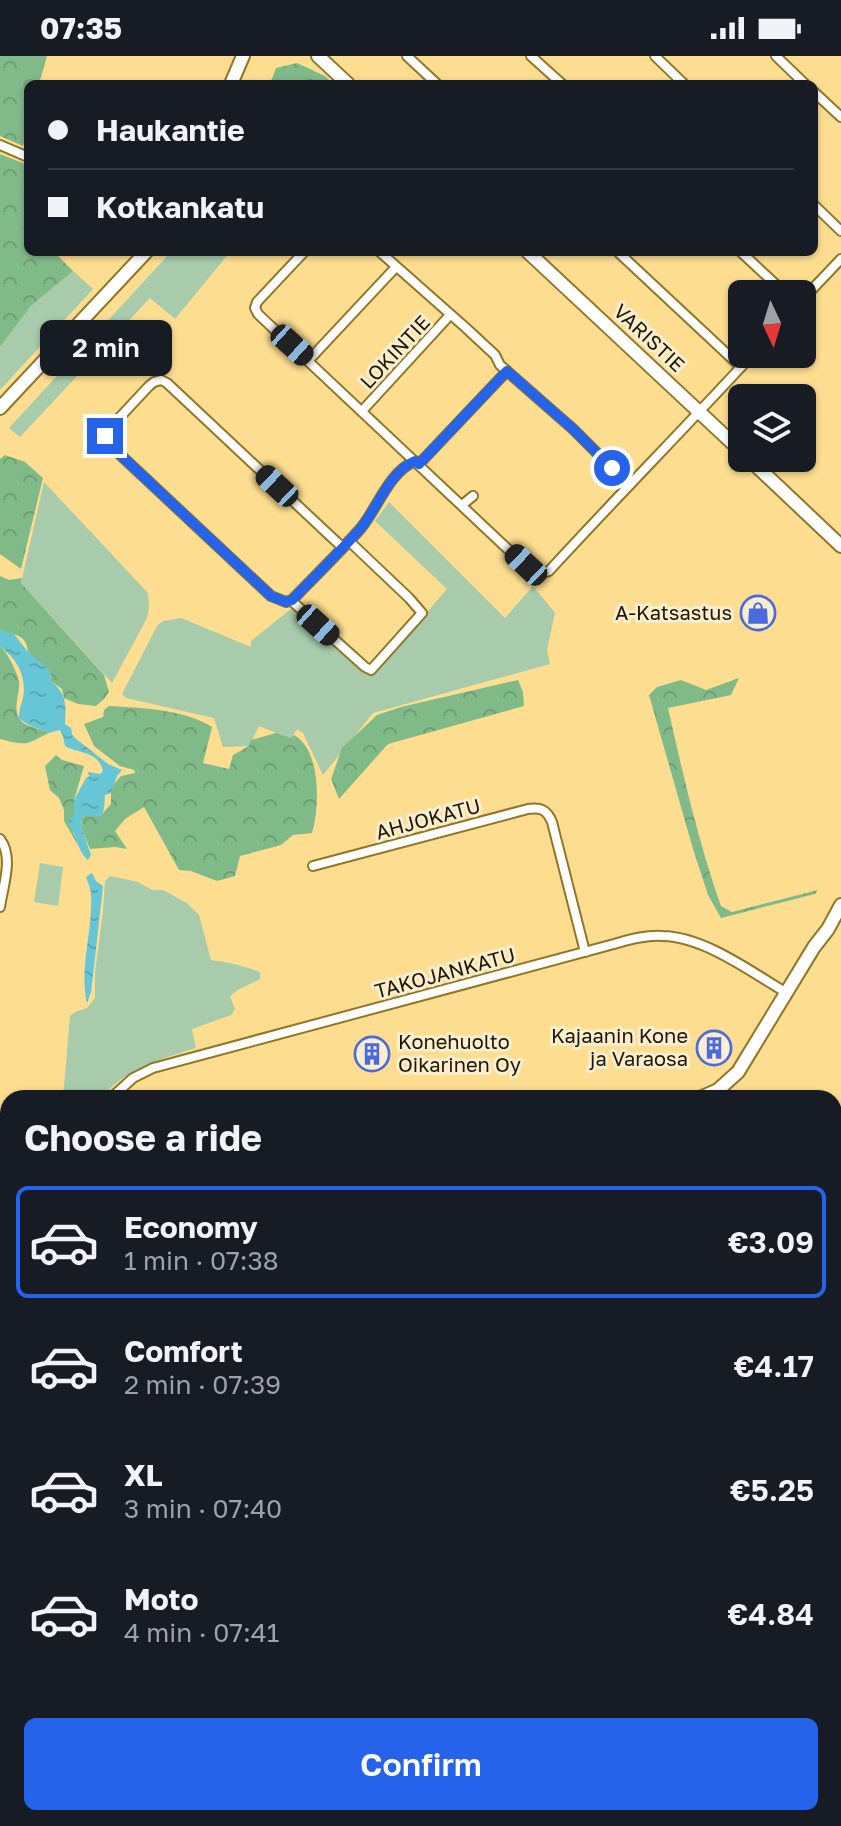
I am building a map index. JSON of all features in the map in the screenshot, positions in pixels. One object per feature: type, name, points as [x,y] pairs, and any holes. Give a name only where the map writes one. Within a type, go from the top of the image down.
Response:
[{"type":"street","points":[[233,80],[243,56]]},
{"type":"street","points":[[318,56],[344,80]]},
{"type":"street","points":[[407,56],[433,80]]},
{"type":"street","points":[[531,56],[558,80]]},
{"type":"street","points":[[655,56],[680,80]]},
{"type":"street","points":[[776,56],[801,80]]},
{"type":"street","points":[[818,96],[841,117]]},
{"type":"street","points":[[0,145],[24,155]]},
{"type":"street","points":[[818,209],[841,231]]},
{"type":"street","points":[[0,408],[142,256]]},
{"type":"street","points":[[300,256],[262,296],[255,308],[258,314],[530,570],[540,574],[549,571],[740,368]]},
{"type":"street","points":[[384,256],[495,355],[500,365],[573,429],[629,485]]},
{"type":"street","name":"VARISTIE","points":[[532,256],[728,439]]},
{"type":"street","points":[[622,256],[728,355]]},
{"type":"street","points":[[745,256],[771,280]]},
{"type":"street","points":[[816,285],[841,259]]},
{"type":"street","points":[[309,360],[396,267]]},
{"type":"street","name":"LOKINTIE","points":[[362,411],[450,315]]},
{"type":"street","points":[[289,601],[362,526],[407,465],[417,463],[507,371]]},
{"type":"street","points":[[161,380],[345,544],[409,598],[422,613],[371,670],[295,604],[271,596],[106,441],[107,431],[149,386],[161,380]]},
{"type":"street","points":[[763,472],[841,546]]},
{"type":"street","points":[[462,505],[473,496]]},
{"type":"street","name":"AHJOKATU","points":[[313,866],[540,808],[552,822],[585,952]]},
{"type":"street","points":[[0,839],[7,859],[0,907]]},
{"type":"street","points":[[718,1090],[738,1072],[841,905]]},
{"type":"street","name":"TAKOJANKATU","points":[[120,1090],[133,1078],[153,1068],[649,936],[680,938],[696,943],[787,993]]},
{"type":"green space","points":[[0,56],[47,56],[40,80],[24,80],[23,146],[0,136]]},
{"type":"green space","points":[[297,63],[329,80],[272,80],[276,68]]},
{"type":"green space","points":[[0,154],[24,163],[24,256],[58,256],[73,271],[31,306],[0,347]]},
{"type":"green space","points":[[167,256],[227,256],[175,319],[150,298],[20,437],[9,428]]},
{"type":"green space","points":[[73,271],[93,289],[0,390],[0,347],[31,306]]},
{"type":"green space","points":[[5,455],[25,462],[43,478],[21,569],[0,554],[0,459]]},
{"type":"green space","points":[[44,482],[148,593],[147,618],[112,683],[21,583]]},
{"type":"green space","points":[[389,502],[505,618],[533,586],[555,613],[547,650],[550,664],[373,713],[323,775],[303,733],[297,729],[291,739],[259,726],[249,746],[223,747],[214,718],[126,698],[122,694],[157,626],[163,621],[181,618],[251,647],[251,641],[291,609],[372,676],[447,589],[375,521]]},
{"type":"green space","points":[[0,576],[9,580],[22,578],[21,583],[104,675],[109,692],[96,706],[78,704],[64,698],[62,689],[51,681],[50,671],[28,652],[25,641],[0,630]]},
{"type":"green space","points":[[0,647],[19,681],[17,709],[20,720],[49,733],[30,742],[0,739]]},
{"type":"green space","points":[[739,678],[731,695],[668,708],[698,832],[721,906],[732,912],[818,890],[815,894],[721,918],[708,895],[693,849],[649,695],[657,687],[681,680],[706,690]]},
{"type":"green space","points":[[518,680],[524,706],[388,744],[339,799],[331,779],[342,748],[377,715]]},
{"type":"green space","points":[[109,706],[162,710],[201,721],[212,727],[203,763],[229,769],[233,755],[249,746],[251,740],[276,733],[291,738],[294,735],[303,742],[314,765],[317,794],[312,833],[293,835],[281,845],[240,856],[235,876],[217,881],[179,870],[144,807],[125,819],[115,831],[127,849],[90,849],[81,818],[100,816],[111,804],[114,784],[121,776],[135,773],[120,766],[94,746],[84,724],[103,717],[104,710]]},
{"type":"green space","points":[[56,755],[62,760],[84,766],[74,800],[71,827],[79,847],[64,821],[59,798],[50,790],[45,766]]},
{"type":"green space","points":[[40,863],[63,867],[58,906],[34,902]]},
{"type":"green space","points":[[110,876],[138,882],[152,890],[163,890],[187,903],[199,915],[211,960],[260,972],[260,979],[230,997],[235,1009],[231,1015],[192,1029],[196,1048],[133,1072],[109,1090],[64,1090],[70,1016],[87,1008],[95,998],[105,881]]},
{"type":"water","points":[[0,630],[14,634],[28,652],[50,670],[51,681],[64,700],[65,724],[71,728],[75,738],[108,764],[122,770],[111,793],[105,795],[101,814],[96,818],[95,815],[81,818],[91,855],[88,860],[67,823],[74,815],[74,800],[90,776],[88,772],[100,774],[103,771],[101,765],[93,756],[65,746],[60,730],[49,733],[19,718],[24,690],[22,676],[16,662],[0,647]]},
{"type":"water","points":[[92,873],[103,886],[91,992],[87,1003],[85,963],[91,895],[86,877]]},
{"type":"place","name":"A-Katsastus","points":[[758,613]]},
{"type":"place","name":"Kajaanin Kone ja Varaosa","points":[[714,1048]]},
{"type":"place","name":"Konehuolto Oikarinen Oy","points":[[372,1054]]},
{"type":"route","points":[[105,436],[114,449],[271,596],[286,602],[292,600],[362,526],[407,465],[415,461],[419,464],[507,371],[612,468]]}]
